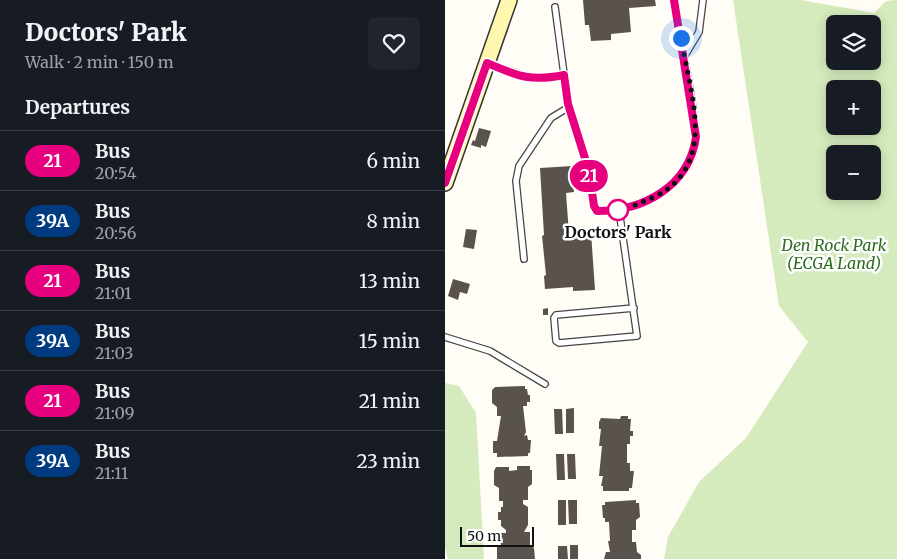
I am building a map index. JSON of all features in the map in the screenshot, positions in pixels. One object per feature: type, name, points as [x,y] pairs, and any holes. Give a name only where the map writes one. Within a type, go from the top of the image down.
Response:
[{"type":"main road","points":[[445,183],[509,0]]},
{"type":"lane","points":[[555,7],[569,108],[589,171],[595,209],[619,210],[635,206],[667,190],[684,173],[691,158],[696,137],[674,0]]},
{"type":"lane","points":[[684,58],[699,32],[703,0]]},
{"type":"lane","points":[[487,63],[521,76],[535,79],[564,75]]},
{"type":"lane","points":[[524,259],[516,181],[519,166],[551,118],[569,108]]},
{"type":"lane","points":[[619,210],[638,334],[635,337],[559,343],[556,341],[554,318],[556,315],[634,308]]},
{"type":"lane","points":[[445,337],[491,351],[545,384]]},
{"type":"green space","name":"Den Rock Park (ECGA Land)","points":[[733,0],[801,0],[874,13],[886,1],[897,0],[897,559],[664,559],[668,537],[699,482],[746,438],[808,342],[779,306]]},
{"type":"green space","points":[[445,383],[459,386],[476,413],[484,559],[448,559],[445,548]]},
{"type":"building","points":[[583,0],[655,0],[656,6],[629,8],[631,32],[611,34],[611,40],[591,41],[589,25],[585,25]]},
{"type":"building","points":[[479,128],[491,131],[486,147],[481,145],[481,148],[471,145],[473,140],[475,141]]},
{"type":"building","points":[[572,166],[574,192],[566,193],[569,234],[591,232],[595,290],[573,291],[573,287],[545,289],[544,276],[546,275],[542,236],[544,235],[540,168]]},
{"type":"building","points":[[466,229],[477,230],[474,249],[463,247]]},
{"type":"building","points":[[453,279],[470,284],[467,294],[460,292],[458,300],[448,296]]},
{"type":"building","points":[[548,308],[548,315],[543,315],[543,309]]},
{"type":"building","points":[[525,386],[528,395],[530,395],[530,402],[527,402],[527,406],[523,406],[526,432],[524,436],[527,435],[528,440],[531,440],[530,453],[528,453],[528,456],[497,457],[497,453],[493,453],[493,441],[497,441],[501,416],[497,416],[497,407],[492,403],[492,390],[495,387]]},
{"type":"building","points":[[574,408],[574,433],[566,433],[566,409]]},
{"type":"building","points":[[554,409],[562,409],[563,434],[555,434]]},
{"type":"building","points":[[621,416],[628,416],[628,419],[631,419],[630,431],[633,431],[633,436],[630,436],[630,444],[627,444],[627,463],[630,463],[630,471],[634,471],[632,488],[629,488],[629,491],[603,491],[603,486],[601,486],[603,476],[599,476],[602,446],[599,446],[601,429],[599,429],[599,422],[601,418],[620,419]]},
{"type":"building","points":[[556,454],[564,454],[565,480],[557,480]]},
{"type":"building","points":[[567,454],[575,454],[576,479],[568,479]]},
{"type":"building","points":[[517,466],[530,466],[530,470],[532,470],[532,484],[528,487],[528,500],[523,500],[523,504],[528,507],[528,525],[524,532],[530,532],[530,545],[534,548],[535,559],[497,559],[497,546],[501,546],[500,533],[506,533],[506,530],[501,526],[501,520],[498,520],[498,512],[501,512],[503,501],[499,501],[499,488],[494,485],[494,471],[496,467],[509,467],[509,471],[517,470]]},
{"type":"building","points":[[558,500],[566,500],[566,525],[558,525]]},
{"type":"building","points":[[568,500],[577,500],[577,524],[569,524]]},
{"type":"building","points":[[636,500],[636,503],[639,503],[640,517],[636,520],[636,530],[632,530],[632,542],[636,542],[637,552],[641,555],[641,559],[604,559],[606,552],[610,552],[608,541],[610,541],[609,522],[605,522],[605,518],[603,518],[602,505],[605,505],[605,502]]},
{"type":"building","points":[[570,545],[578,545],[578,559],[570,559]]},
{"type":"building","points":[[558,546],[567,546],[568,559],[558,559]]},
{"type":"bus line","name":"21","points":[[445,183],[487,63],[521,76],[535,79],[546,79],[564,75],[568,104],[589,171],[594,206],[597,211],[621,210],[635,206],[667,190],[684,173],[695,148],[696,137],[674,0]]},
{"type":"place","name":"Doctors' Park","points":[[618,210]]},
{"type":"route","points":[[618,210],[635,206],[667,190],[684,173],[695,148],[696,137],[681,38]]}]
